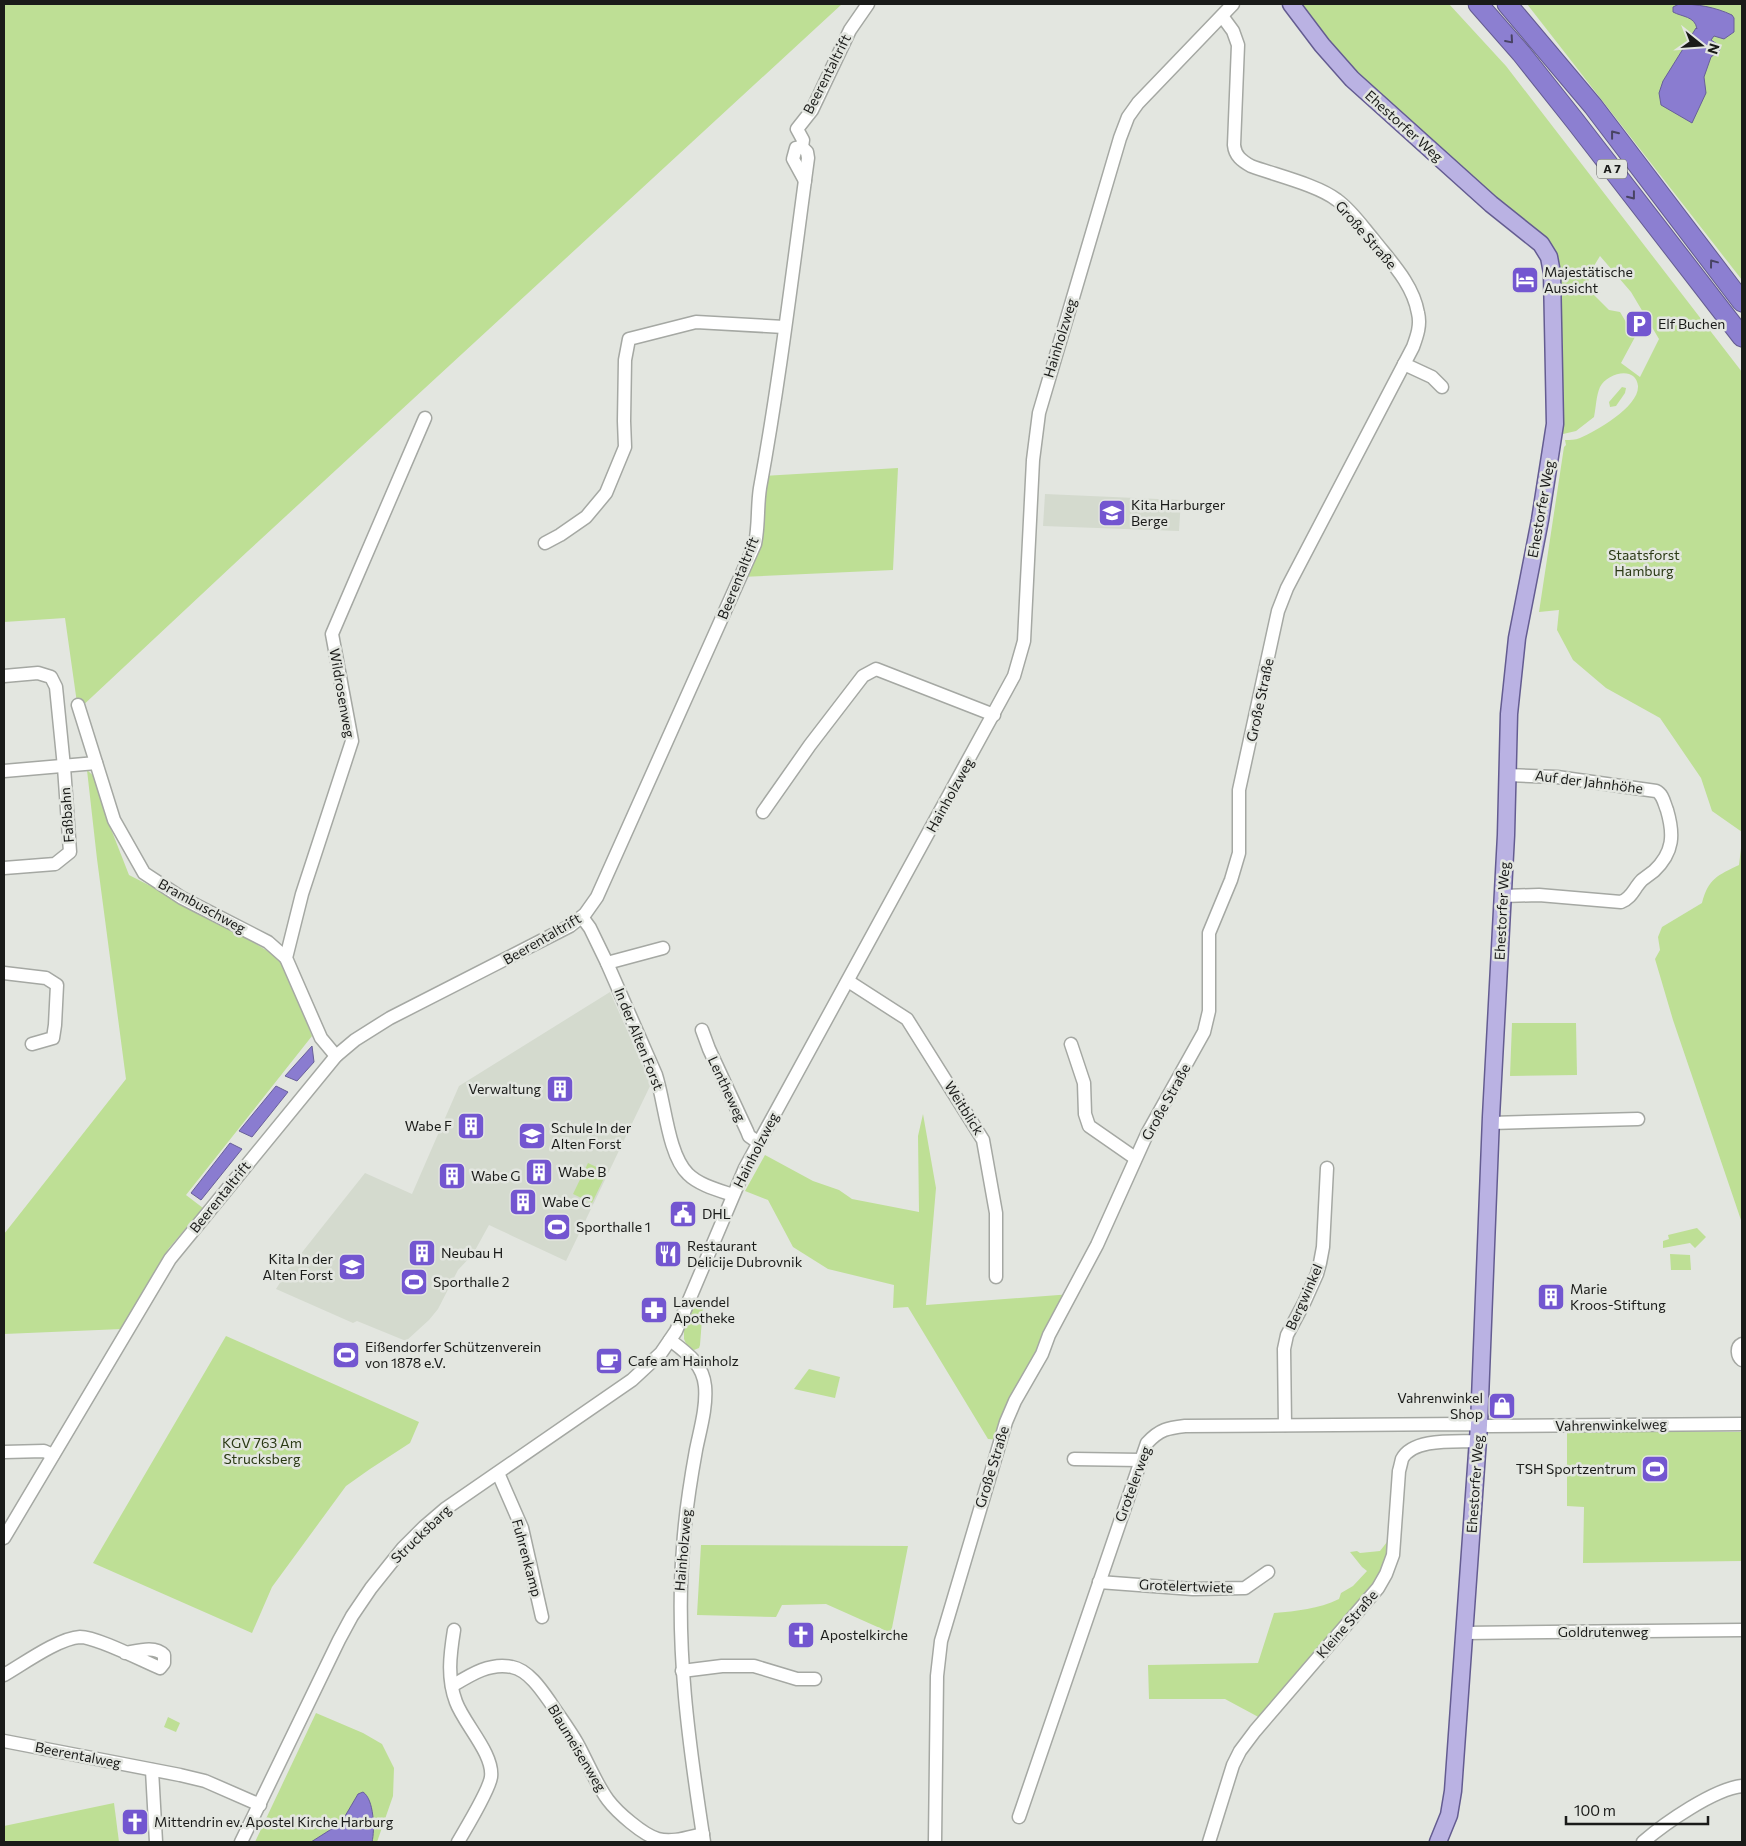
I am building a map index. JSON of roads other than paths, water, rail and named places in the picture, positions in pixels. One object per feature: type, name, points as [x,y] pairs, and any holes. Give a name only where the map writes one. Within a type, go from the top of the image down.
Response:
[{"type":"highway","name":"A 7","points":[[1478,4],[1521,53],[1575,121],[1742,337]]},
{"type":"highway","name":"A 7","points":[[1506,4],[1593,106],[1742,302]]},
{"type":"main road","name":"Ehestorfer Weg","points":[[1291,4],[1344,72],[1491,204],[1544,248],[1550,261],[1552,282],[1555,424],[1540,520],[1515,651],[1509,714],[1503,896],[1491,1123],[1479,1433],[1454,1791],[1449,1815],[1438,1842]]},
{"type":"street","name":"Beerentaltrift","points":[[4,1538],[170,1260],[336,1056],[355,1040],[390,1018],[562,930],[582,917],[593,904],[755,544],[758,527],[759,496],[773,418],[805,181],[793,159],[796,148],[802,147],[803,140],[798,129],[812,110],[850,30],[868,4]]},
{"type":"street","name":"Hainholzweg","points":[[704,1838],[682,1672],[679,1603],[684,1530],[704,1406],[705,1386],[700,1366],[670,1340],[690,1302],[733,1196],[759,1143],[994,715],[1019,665],[1024,641],[1034,460],[1039,413],[1120,138],[1128,117],[1138,103],[1233,4]]},
{"type":"street","name":"Große Straße","points":[[935,1842],[938,1660],[947,1617],[1008,1414],[1042,1354],[1100,1239],[1135,1158],[1201,1040],[1209,1011],[1209,933],[1234,871],[1239,853],[1239,790],[1278,611],[1282,598],[1404,364],[1417,335],[1419,314],[1411,290],[1396,268],[1361,225],[1336,200],[1324,193],[1251,166],[1242,161],[1236,153],[1234,144],[1238,45],[1233,31],[1222,16]]},
{"type":"street","points":[[546,543],[586,517],[606,492],[625,447],[625,360],[629,339],[696,322],[784,327]]},
{"type":"street","points":[[1404,364],[1432,377],[1442,387]]},
{"type":"street","name":"Wildrosenweg","points":[[286,958],[302,894],[352,741],[332,634],[426,418]]},
{"type":"street","points":[[763,812],[810,745],[863,676],[876,669],[994,715]]},
{"type":"street","points":[[4,676],[38,673],[52,677],[56,687],[64,766]]},
{"type":"street","name":"Brambuschweg","points":[[78,705],[114,820],[144,873],[182,898],[268,942],[286,958]]},
{"type":"street","points":[[4,771],[96,763]]},
{"type":"street","name":"Faßbahn","points":[[4,868],[54,864],[70,852],[64,766]]},
{"type":"street","name":"Auf der Jahnhöhe","points":[[1503,896],[1539,895],[1620,902],[1627,899],[1642,880],[1663,860],[1670,847],[1672,833],[1671,822],[1662,796],[1656,791],[1557,777],[1508,774]]},
{"type":"street","name":"In der Alten Forst","points":[[582,917],[590,928],[607,963],[656,1075],[670,1137],[679,1163],[688,1174],[698,1181],[733,1196]]},
{"type":"street","points":[[607,963],[663,948]]},
{"type":"street","points":[[286,958],[321,1038],[336,1056]]},
{"type":"street","points":[[4,973],[46,978],[57,985],[55,1025],[52,1038],[32,1044]]},
{"type":"street","name":"Weitblick","points":[[848,981],[907,1019],[983,1140],[996,1212],[996,1277]]},
{"type":"street","name":"Lentheweg","points":[[702,1030],[749,1136],[759,1143]]},
{"type":"street","points":[[1071,1044],[1084,1083],[1085,1114],[1089,1126],[1135,1158]]},
{"type":"street","points":[[1491,1123],[1638,1119]]},
{"type":"street","name":"Bergwinkel","points":[[1285,1425],[1284,1349],[1287,1335],[1304,1303],[1320,1263],[1323,1247],[1327,1168]]},
{"type":"street","name":"Strucksbarg","points":[[260,1805],[339,1640],[371,1588],[403,1548],[424,1527],[453,1503],[632,1380],[661,1353],[670,1340]]},
{"type":"street","points":[[1742,1344],[1739,1346],[1738,1352],[1739,1358],[1742,1360]]},
{"type":"street","name":"Vahrenwinkelweg","points":[[1479,1433],[1742,1424]]},
{"type":"street","name":"Grotelerweg","points":[[1019,1817],[1140,1460],[1147,1442],[1154,1435],[1165,1428],[1185,1426],[1285,1425],[1479,1433]]},
{"type":"street","name":"Kleine Straße","points":[[1209,1842],[1233,1765],[1240,1751],[1378,1588],[1386,1574],[1393,1555],[1399,1471],[1402,1459],[1408,1452],[1427,1443],[1479,1433]]},
{"type":"street","points":[[4,1452],[44,1451],[53,1455]]},
{"type":"street","points":[[1074,1459],[1140,1460]]},
{"type":"street","name":"Fuhrenkamp","points":[[498,1472],[522,1528],[542,1617]]},
{"type":"street","name":"Grotelertwiete","points":[[1099,1582],[1193,1589],[1245,1588],[1268,1572]]},
{"type":"street","points":[[454,1630],[449,1664],[452,1686],[456,1702],[490,1763],[491,1778],[458,1842]]},
{"type":"street","name":"Goldrutenweg","points":[[1464,1633],[1742,1630]]},
{"type":"street","points":[[4,1675],[60,1643],[80,1637],[126,1653]]},
{"type":"street","name":"Blaumeisenweg","points":[[452,1686],[486,1668],[499,1666],[514,1667],[527,1675],[541,1690],[576,1742],[608,1800],[639,1830],[658,1840],[704,1838]]},
{"type":"street","points":[[682,1672],[722,1666],[754,1666],[797,1679],[815,1679]]},
{"type":"street","name":"Beerentalweg","points":[[4,1741],[205,1781],[260,1805]]},
{"type":"street","points":[[152,1770],[156,1842]]},
{"type":"street","points":[[1643,1842],[1692,1808],[1721,1791],[1742,1786]]},
{"type":"street","points":[[242,1842],[260,1805]]},
{"type":"place","name":"Majestätische Aussicht","points":[[1525,280]]},
{"type":"place","name":"Elf Buchen","points":[[1639,324]]},
{"type":"place","name":"Kita Harburger Berge","points":[[1112,513]]},
{"type":"place","name":"Verwaltung","points":[[560,1089]]},
{"type":"place","name":"Wabe F","points":[[471,1126]]},
{"type":"place","name":"Schule In der Alten Forst","points":[[532,1136]]},
{"type":"place","name":"Wabe B","points":[[539,1172]]},
{"type":"place","name":"Wabe G","points":[[452,1176]]},
{"type":"place","name":"Wabe C","points":[[523,1202]]},
{"type":"place","name":"DHL","points":[[683,1214]]},
{"type":"place","name":"Sporthalle 1","points":[[557,1227]]},
{"type":"place","name":"Neubau H","points":[[422,1253]]},
{"type":"place","name":"Restaurant Delicije Dubrovnik","points":[[668,1254]]},
{"type":"place","name":"Kita In der Alten Forst","points":[[352,1267]]},
{"type":"place","name":"Sporthalle 2","points":[[414,1282]]},
{"type":"place","name":"Marie Kroos-Stiftung","points":[[1551,1297]]},
{"type":"place","name":"Lavendel Apotheke","points":[[654,1310]]},
{"type":"place","name":"Eißendorfer Schützenverein von 1878 e.V.","points":[[346,1355]]},
{"type":"place","name":"Cafe am Hainholz","points":[[609,1361]]},
{"type":"place","name":"Vahrenwinkel Shop","points":[[1502,1406]]},
{"type":"place","name":"TSH Sportzentrum","points":[[1655,1469]]},
{"type":"place","name":"Apostelkirche","points":[[801,1635]]},
{"type":"place","name":"Mittendrin ev. Apostel Kirche Harburg","points":[[135,1822]]},
{"type":"park label","name":"Staatsforst Hamburg","points":[[1644,564]]},
{"type":"park label","name":"KGV 763 Am Strucksberg","points":[[262,1452]]}]
